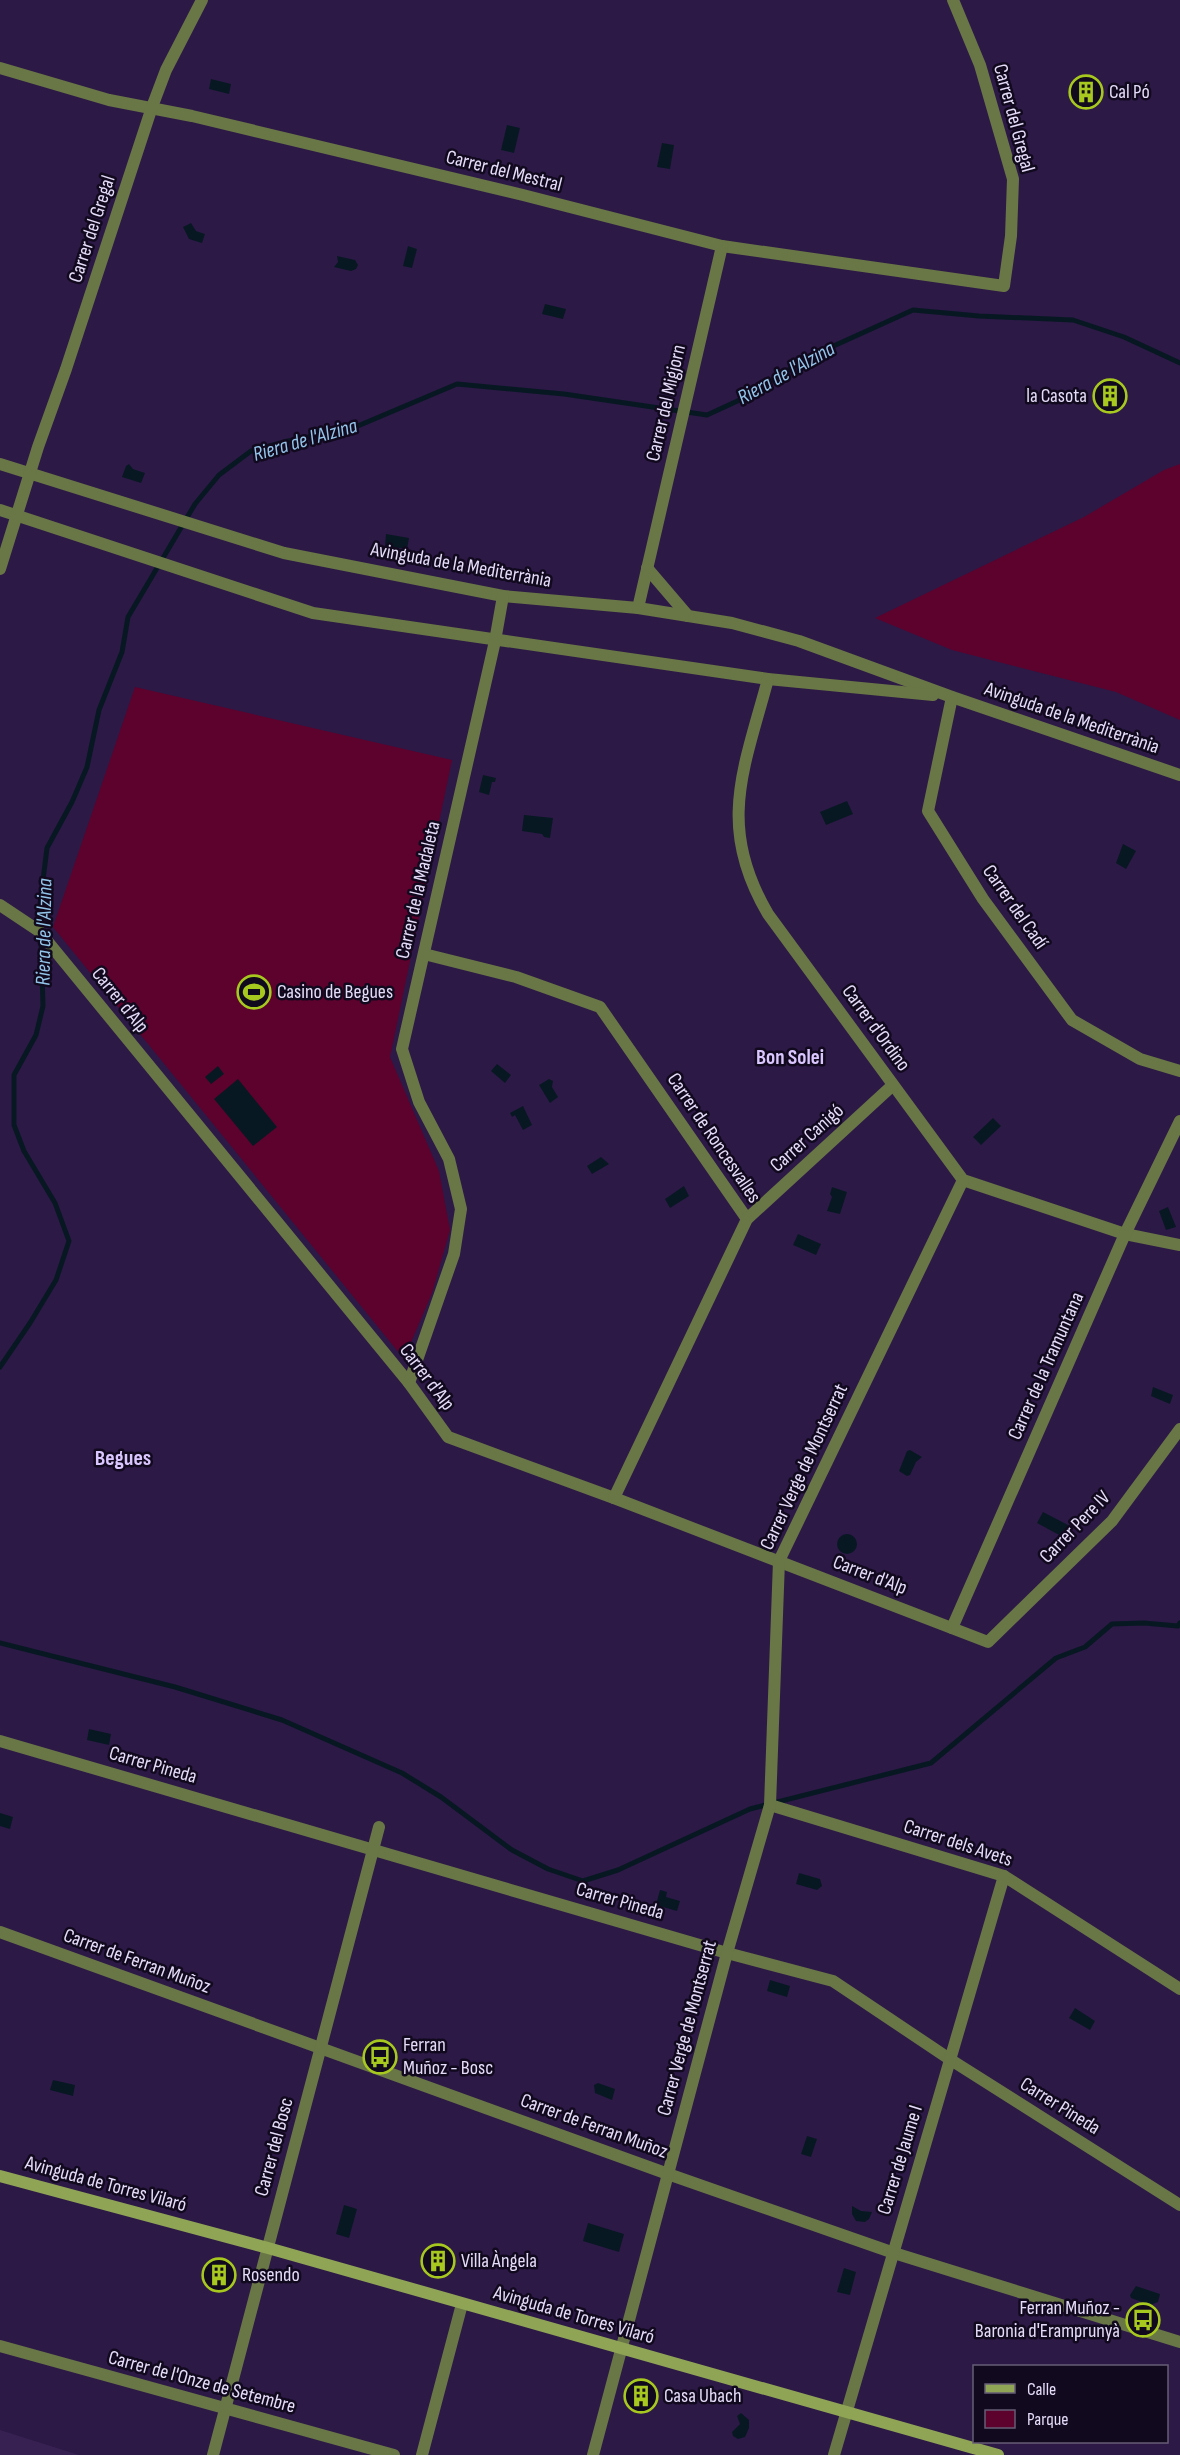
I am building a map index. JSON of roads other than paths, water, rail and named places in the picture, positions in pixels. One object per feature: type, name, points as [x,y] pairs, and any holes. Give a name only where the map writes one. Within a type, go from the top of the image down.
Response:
[{"type":"street","name":"Carrer del Gregal","points":[[0,569],[152,107],[166,70],[202,0]]},
{"type":"street","name":"Carrer del Gregal","points":[[953,0],[980,65],[1013,179],[1011,236],[1004,286]]},
{"type":"street","name":"Carrer del Mestral","points":[[0,68],[109,100],[152,107],[511,192],[722,246],[1004,286]]},
{"type":"street","name":"Carrer del Migjorn","points":[[638,608],[722,246]]},
{"type":"street","name":"Avinguda de la Mediterrània","points":[[0,464],[284,553],[503,596],[638,608],[732,623],[799,641],[952,697],[1180,775]]},
{"type":"street","name":"Avinguda de la Mediterrània","points":[[0,510],[313,613],[768,679],[952,697]]},
{"type":"street","points":[[647,568],[688,616]]},
{"type":"street","name":"Carrer de la Madaleta","points":[[409,1383],[454,1254],[461,1209],[449,1159],[419,1102],[402,1049],[495,641],[503,596]]},
{"type":"street","name":"Carrer d'Ordino","points":[[768,679],[737,805],[738,838],[756,894],[768,914],[963,1180]]},
{"type":"street","name":"Carrer del Cadí","points":[[952,697],[928,812],[983,899],[1072,1020],[1140,1059],[1180,1071]]},
{"type":"street","name":"Carrer d'Alp","points":[[0,905],[39,931],[409,1383],[448,1437],[614,1498],[988,1642]]},
{"type":"street","name":"Carrer de Roncesvalles","points":[[424,954],[516,977],[600,1007],[747,1219],[614,1498]]},
{"type":"street","name":"Carrer Canigó","points":[[747,1219],[893,1085]]},
{"type":"street","name":"Carrer de la Tramuntana","points":[[952,1628],[1125,1234],[1180,1121]]},
{"type":"street","points":[[963,1180],[1125,1234],[1180,1245]]},
{"type":"street","name":"Carrer Verge de Montserrat","points":[[593,2455],[770,1799],[778,1561],[963,1180]]},
{"type":"street","name":"Carrer Pere IV","points":[[988,1642],[1112,1521],[1180,1429]]},
{"type":"street","name":"Carrer Pineda","points":[[0,1741],[727,1953],[833,1981],[951,2060],[1180,2205]]},
{"type":"street","name":"Carrer dels Avets","points":[[770,1799],[1004,1876],[1180,1989]]},
{"type":"street","name":"Carrer del Bosc","points":[[213,2455],[378,1827]]},
{"type":"street","name":"Carrer de Jaume I","points":[[834,2455],[1004,1876]]},
{"type":"street","name":"Carrer de Ferran Muñoz","points":[[0,1932],[668,2174],[894,2253],[1180,2342]]},
{"type":"street","name":"Avinguda de Torres Vilaró","points":[[0,2176],[268,2248],[998,2455]]},
{"type":"street","points":[[422,2455],[462,2304]]},
{"type":"street","name":"Carrer de l'Onze de Setembre","points":[[0,2346],[394,2455]]},
{"type":"water","points":[[211,79],[231,84],[229,94],[209,89]]},
{"type":"water","points":[[507,125],[520,128],[514,153],[501,150]]},
{"type":"water","points":[[662,143],[674,145],[670,169],[657,167]]},
{"type":"water","points":[[191,223],[196,231],[205,234],[202,243],[189,239],[183,227]]},
{"type":"water","points":[[408,246],[417,249],[412,268],[403,266]]},
{"type":"water","points":[[337,256],[355,260],[358,265],[356,269],[351,271],[334,267],[338,262]]},
{"type":"water","points":[[545,304],[566,309],[563,319],[542,314]]},
{"type":"water","points":[[129,464],[133,469],[145,473],[141,483],[122,477]]},
{"type":"water","points":[[386,534],[409,538],[407,549],[385,546]]},
{"type":"water","points":[[483,775],[496,778],[495,782],[492,782],[489,795],[479,792]]},
{"type":"water","points":[[847,801],[853,814],[826,825],[820,812]]},
{"type":"water","points":[[524,815],[553,818],[550,838],[542,834],[522,831]]},
{"type":"water","points":[[1123,844],[1136,851],[1126,869],[1116,863]]},
{"type":"water","points":[[497,1064],[511,1075],[505,1083],[491,1071]]},
{"type":"water","points":[[218,1066],[224,1074],[211,1084],[205,1077]]},
{"type":"water","points":[[238,1079],[277,1127],[253,1146],[214,1099]]},
{"type":"water","points":[[549,1079],[553,1081],[552,1087],[558,1097],[550,1103],[539,1085]]},
{"type":"water","points":[[523,1106],[532,1125],[523,1130],[515,1115],[512,1117],[510,1113]]},
{"type":"water","points":[[993,1118],[1001,1126],[981,1145],[973,1137]]},
{"type":"water","points":[[601,1157],[609,1164],[592,1174],[587,1166]]},
{"type":"water","points":[[684,1186],[689,1196],[670,1208],[665,1199]]},
{"type":"water","points":[[832,1187],[847,1192],[840,1214],[827,1211],[832,1197],[830,1194]]},
{"type":"water","points":[[1168,1207],[1176,1227],[1166,1230],[1159,1211]]},
{"type":"water","points":[[798,1234],[821,1244],[816,1255],[793,1245]]},
{"type":"water","points":[[1153,1387],[1173,1395],[1170,1404],[1151,1396]]},
{"type":"water","points":[[910,1450],[922,1457],[907,1476],[899,1471],[907,1451]]},
{"type":"water","points":[[1043,1512],[1068,1525],[1063,1537],[1037,1523]]},
{"type":"water","points":[[847,1534],[854,1537],[857,1544],[854,1551],[847,1554],[840,1551],[837,1544],[840,1537]]},
{"type":"water","points":[[89,1729],[111,1734],[109,1745],[87,1740]]},
{"type":"water","points":[[0,1813],[13,1817],[10,1829],[0,1826]]},
{"type":"water","points":[[799,1873],[820,1879],[822,1886],[817,1890],[796,1884]]},
{"type":"water","points":[[660,1890],[667,1892],[666,1897],[680,1901],[677,1911],[656,1905]]},
{"type":"water","points":[[770,1980],[790,1986],[787,1997],[767,1991]]},
{"type":"water","points":[[1075,2008],[1095,2021],[1090,2030],[1069,2018]]},
{"type":"water","points":[[53,2080],[75,2085],[73,2096],[50,2090]]},
{"type":"water","points":[[598,2083],[615,2089],[612,2100],[595,2093],[594,2085]]},
{"type":"water","points":[[807,2136],[817,2139],[811,2157],[801,2154]]},
{"type":"water","points":[[344,2205],[357,2209],[349,2238],[336,2234]]},
{"type":"water","points":[[852,2206],[861,2211],[872,2212],[869,2219],[865,2222],[856,2221],[852,2214]]},
{"type":"water","points":[[588,2223],[624,2234],[619,2252],[583,2241]]},
{"type":"water","points":[[844,2268],[856,2272],[850,2295],[837,2292]]},
{"type":"water","points":[[1136,2286],[1160,2294],[1158,2302],[1150,2305],[1131,2298],[1130,2295]]},
{"type":"water","points":[[741,2413],[749,2420],[749,2428],[745,2437],[738,2439],[733,2436],[732,2432],[740,2424],[737,2416]]},
{"type":"waterway","name":"Riera de l'Alzina","points":[[0,1367],[56,1280],[69,1241],[55,1203],[24,1151],[14,1125],[14,1075],[36,1035],[43,1006],[40,904],[47,848],[72,802],[87,767],[99,710],[122,652],[128,617],[195,504],[219,475],[251,451],[353,428],[457,384],[564,394],[707,415],[744,398],[807,358],[913,310],[979,316],[1073,320],[1124,337],[1180,363]]},
{"type":"waterway","points":[[0,1643],[175,1687],[282,1720],[402,1773],[441,1797],[512,1850],[548,1869],[583,1881],[618,1870],[750,1809],[931,1763],[1056,1658],[1085,1647],[1112,1624],[1144,1623],[1178,1626],[1180,1623]]},
{"type":"place","name":"Cal Pó","points":[[1086,92]]},
{"type":"place","name":"la Casota","points":[[1110,396]]},
{"type":"place","name":"Casino de Begues","points":[[254,992]]},
{"type":"place","name":"Ferran Muñoz - Bosc","points":[[380,2057]]},
{"type":"place","name":"Villa Àngela","points":[[438,2261]]},
{"type":"place","name":"Rosendo","points":[[219,2275]]},
{"type":"place","name":"Ferran Muñoz - Baronia d'Eramprunyà","points":[[1143,2320]]},
{"type":"place","name":"Casa Ubach","points":[[641,2396]]},
{"type":"district","name":"Bon Solei","points":[[790,1057]]},
{"type":"district","name":"Begues","points":[[123,1458]]}]
